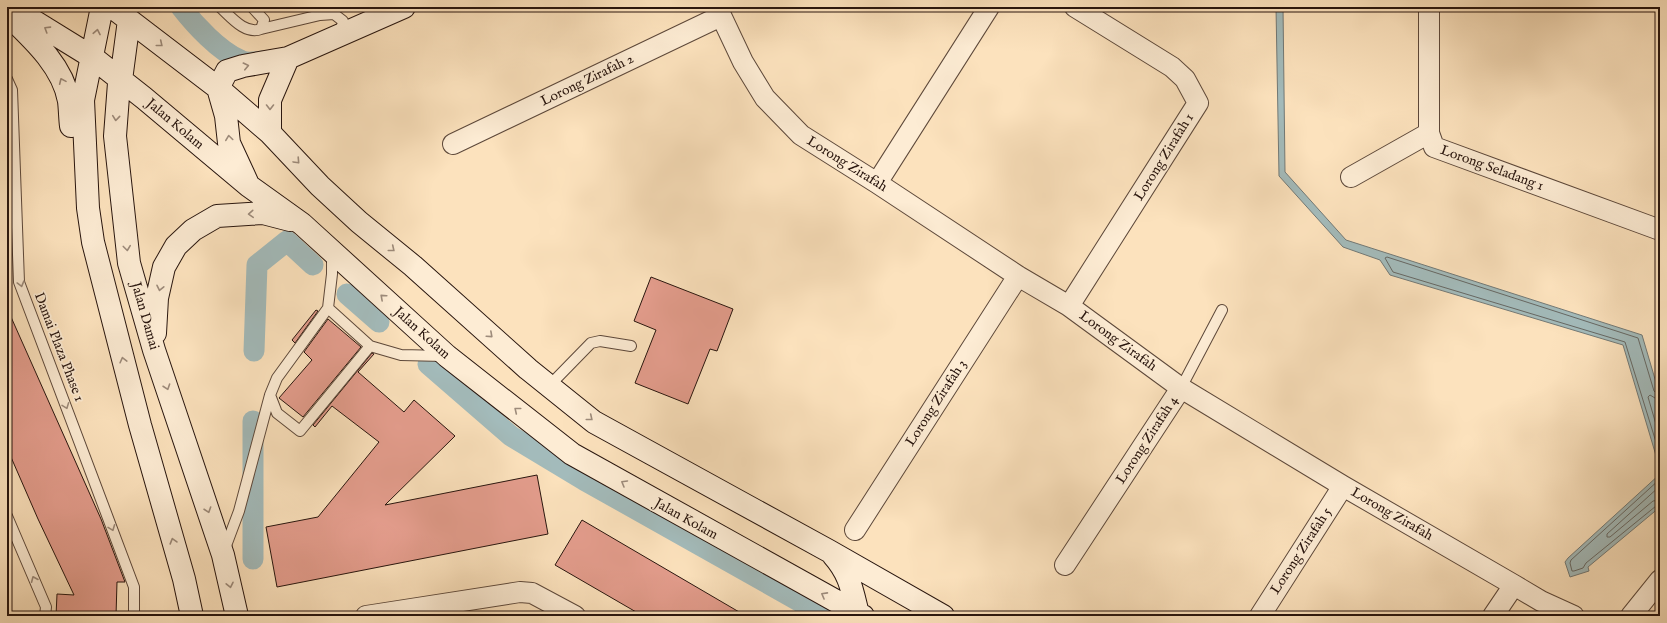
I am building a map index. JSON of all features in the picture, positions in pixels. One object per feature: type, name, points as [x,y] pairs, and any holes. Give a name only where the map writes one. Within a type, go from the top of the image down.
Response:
[{"type":"main road","name":"Jalan Kolam","points":[[11,7],[92,57],[249,186],[302,224],[447,356],[572,454],[860,615]]},
{"type":"main road","points":[[93,242],[88,208],[83,100],[102,7]]},
{"type":"main road","points":[[112,7],[131,14],[218,88],[270,133],[320,186],[359,222],[413,266],[528,369],[550,385],[594,422],[829,551],[942,616]]},
{"type":"main road","points":[[249,186],[230,144],[226,116],[218,88],[227,71],[244,66],[288,58],[404,7]]},
{"type":"main road","points":[[7,14],[42,48],[62,80],[69,101],[77,190],[93,242],[140,425],[184,579],[192,616]]},
{"type":"main road","name":"Jalan Damai","points":[[131,14],[121,80],[119,83],[115,136],[129,263],[154,350],[223,555],[237,616]]},
{"type":"main road","points":[[270,133],[270,100],[288,58]]},
{"type":"main road","points":[[154,350],[157,298],[164,267],[176,246],[193,230],[217,216],[263,213],[302,224]]},
{"type":"main road","points":[[829,551],[841,564],[848,576],[860,615]]},
{"type":"street","points":[[877,182],[989,7]]},
{"type":"street","name":"Lorong Zirafah 1","points":[[1069,306],[1198,103],[1185,78],[1172,67],[1075,7]]},
{"type":"street","name":"Lorong Seladang 1","points":[[1429,7],[1429,132],[1434,147],[1660,230]]},
{"type":"street","name":"Lorong Zirafah","points":[[719,11],[743,62],[764,98],[801,135],[877,182],[1018,276],[1069,306],[1181,388],[1343,486],[1541,601],[1574,616]]},
{"type":"street","name":"Lorong Zirafah 2","points":[[453,144],[719,11]]},
{"type":"street","points":[[1351,177],[1429,132]]},
{"type":"street","name":"Lorong Zirafah 3","points":[[855,530],[1018,276]]},
{"type":"street","name":"Lorong Zirafah 4","points":[[1065,565],[1181,388]]},
{"type":"street","name":"Lorong Zirafah 5","points":[[1260,616],[1343,486]]},
{"type":"street","points":[[1631,616],[1660,580]]},
{"type":"street","points":[[1493,616],[1514,585]]},
{"type":"street","points":[[366,616],[520,592],[532,593],[575,616]]},
{"type":"lane","points":[[220,7],[243,28],[256,31],[320,15],[334,14],[343,21],[340,35]]},
{"type":"lane","points":[[252,7],[264,20],[261,29]]},
{"type":"lane","name":"Damai Plaza Phase 1","points":[[7,79],[12,90],[19,282],[134,587],[134,616]]},
{"type":"lane","points":[[223,555],[239,511],[270,395],[277,378],[328,308],[332,274],[332,251]]},
{"type":"lane","points":[[328,308],[370,346],[401,355],[447,356]]},
{"type":"lane","name":"Lorong Zirafah 4","points":[[1181,388],[1222,310]]},
{"type":"lane","points":[[550,385],[591,343],[600,341],[631,346]]},
{"type":"lane","points":[[270,395],[277,413],[300,431],[370,346]]},
{"type":"lane","points":[[7,516],[46,607],[46,616]]},
{"type":"water","points":[[1276,7],[1283,7],[1285,172],[1346,240],[1642,335],[1660,396],[1660,469],[1623,345],[1390,275],[1380,260],[1343,247],[1279,176]]},
{"type":"water","points":[[1660,474],[1660,507],[1588,567],[1589,571],[1570,577],[1565,562],[1568,558]]},
{"type":"building","points":[[651,277],[733,309],[717,351],[710,349],[688,404],[635,383],[656,330],[634,321]]},
{"type":"building","points":[[7,308],[101,519],[125,582],[117,582],[116,616],[56,616],[57,594],[74,595],[38,519],[7,448]]},
{"type":"building","points":[[316,310],[318,311],[295,343],[292,340]]},
{"type":"building","points":[[328,319],[361,347],[303,417],[279,398],[312,360],[304,352]]},
{"type":"building","points":[[372,353],[374,354],[358,372],[404,412],[414,400],[455,436],[385,505],[537,475],[548,534],[277,587],[266,527],[318,517],[379,442],[332,406],[315,427],[313,425]]},
{"type":"building","points":[[582,520],[746,616],[643,616],[555,565]]},
{"type":"waterway","points":[[181,7],[208,37],[232,56],[245,62],[262,61]]},
{"type":"waterway","points":[[254,351],[257,265],[287,241],[313,265]]},
{"type":"waterway","points":[[347,294],[379,322]]},
{"type":"waterway","points":[[428,364],[511,436],[584,480],[815,610],[830,616]]},
{"type":"waterway","points":[[253,421],[253,559]]},
{"type":"waterway","points":[[815,610],[815,616]]}]
